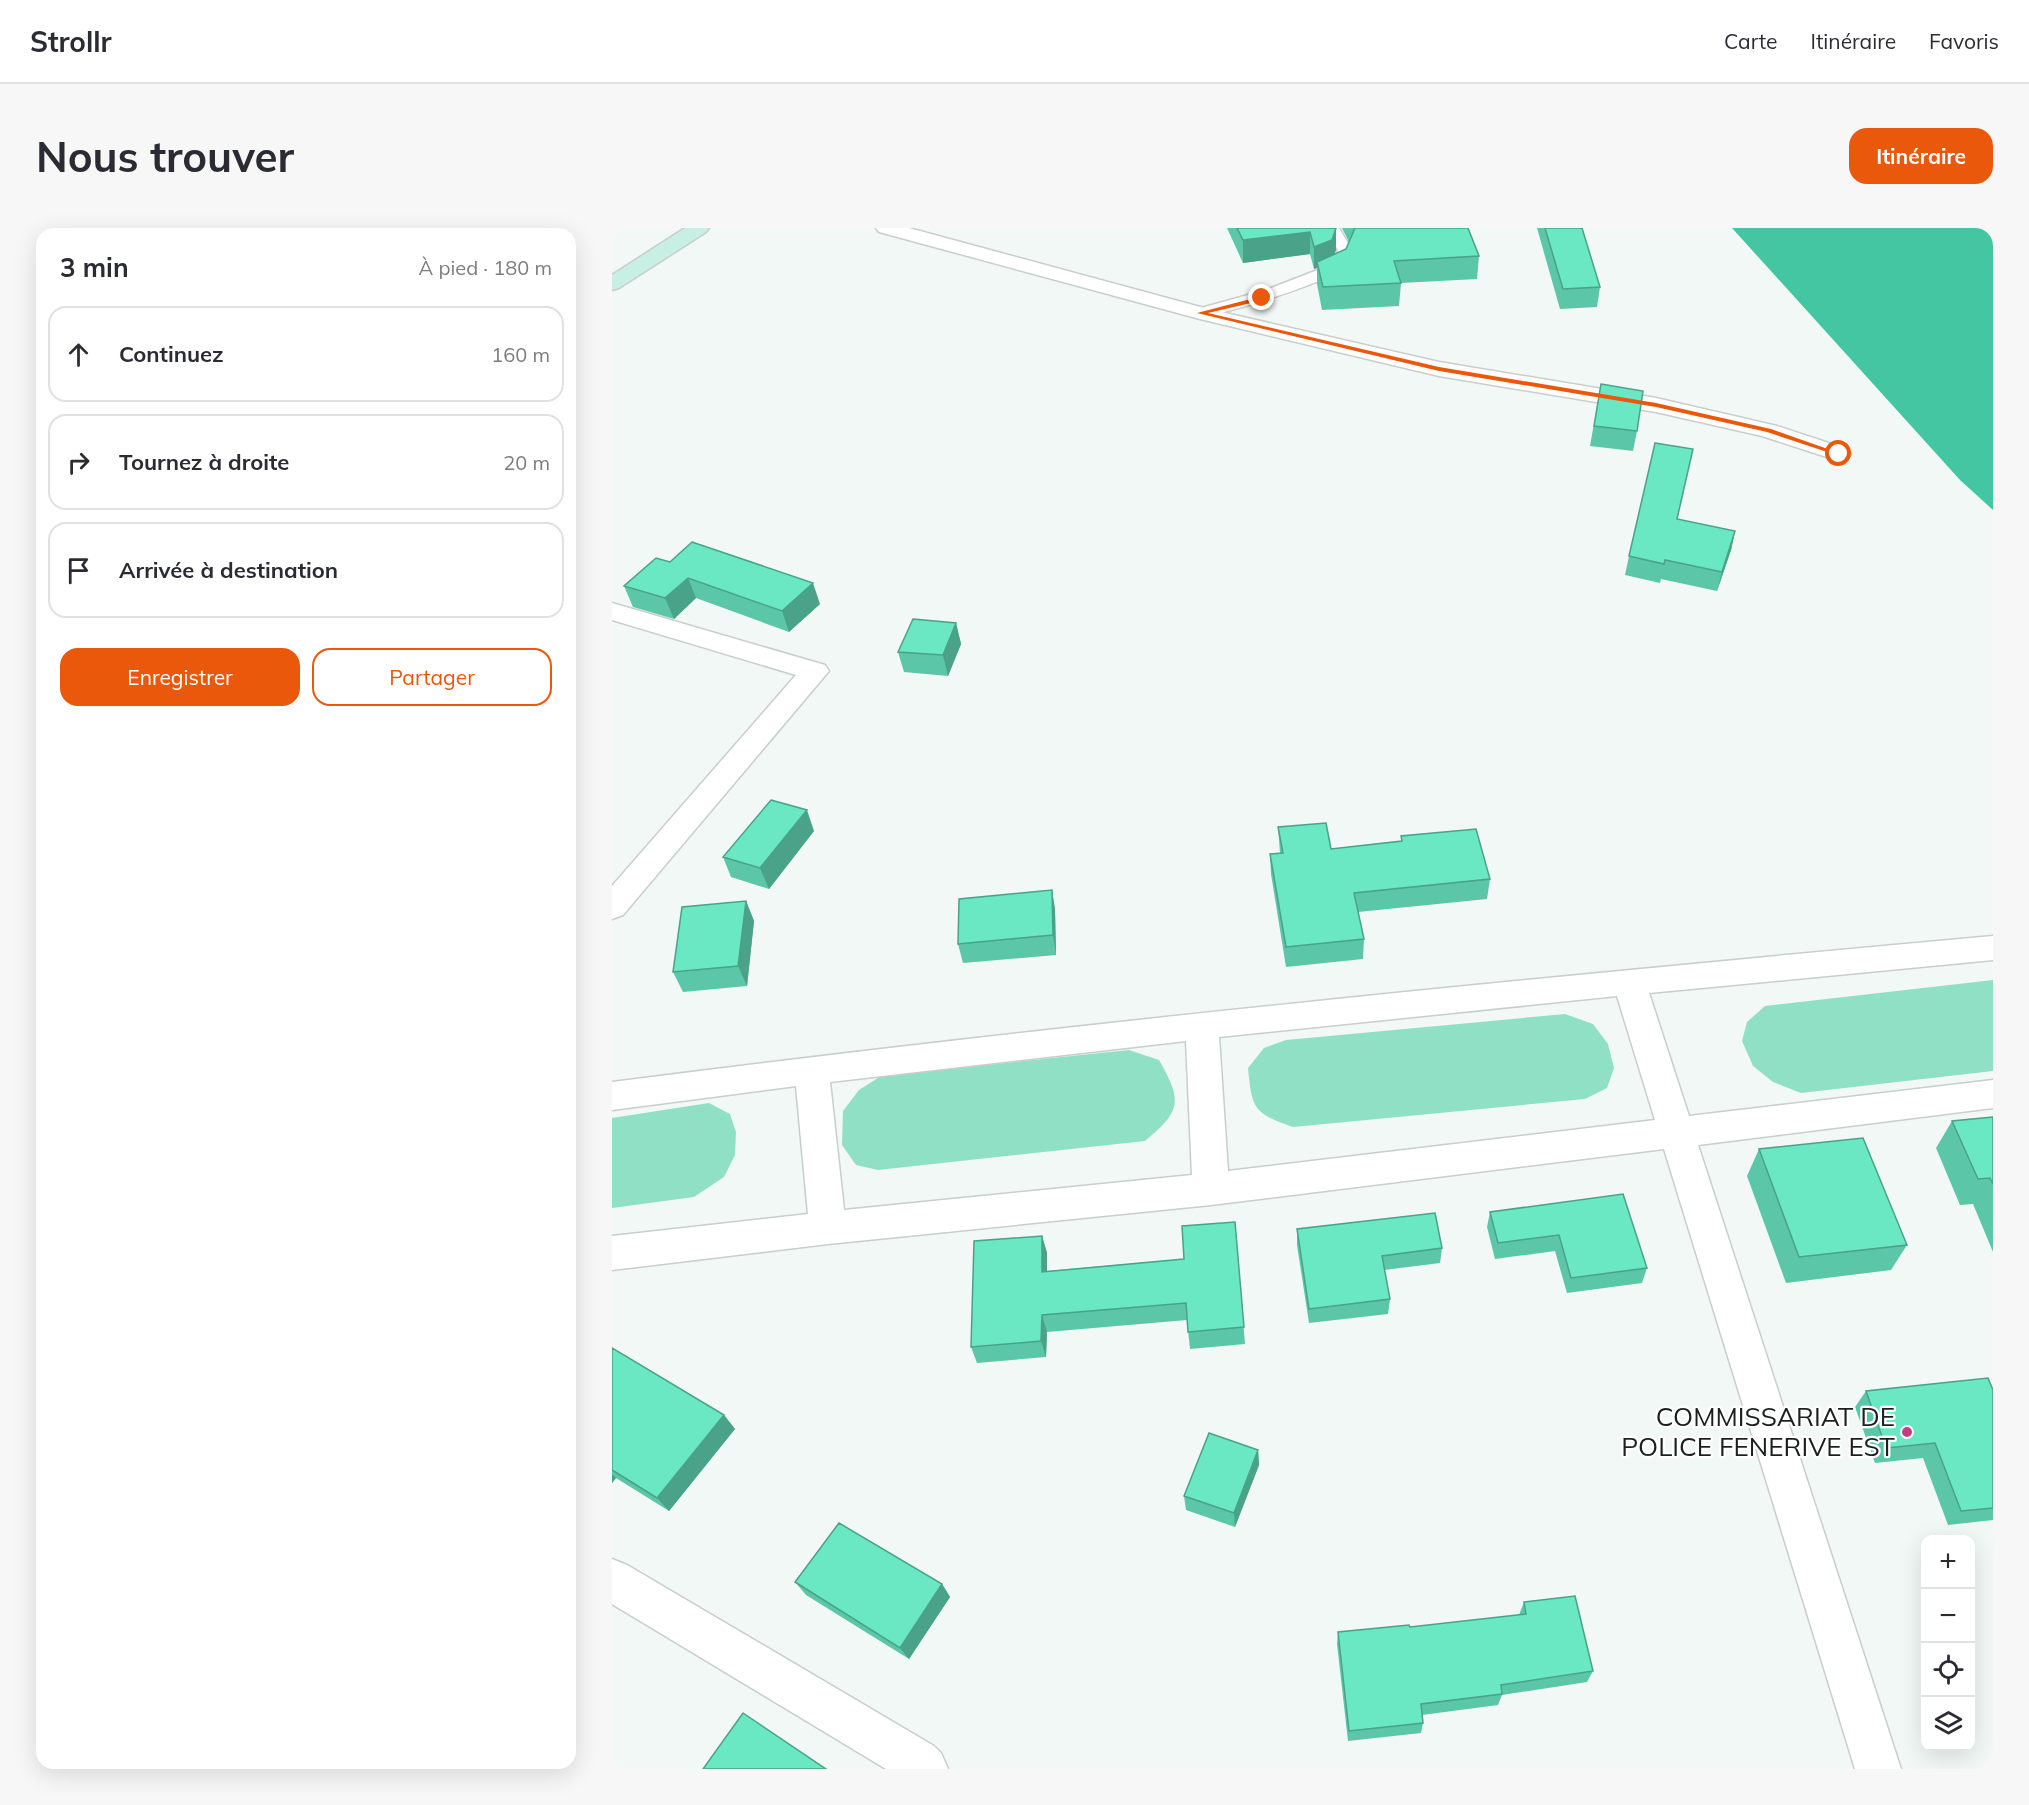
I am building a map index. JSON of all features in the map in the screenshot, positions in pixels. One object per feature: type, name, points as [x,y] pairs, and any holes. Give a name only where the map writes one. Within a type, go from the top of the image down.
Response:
[{"type":"main road","points":[[612,284],[699,228]]},
{"type":"street","points":[[886,228],[1200,313],[1439,369],[1656,405],[1769,431],[1839,454]]},
{"type":"street","points":[[612,611],[815,671],[612,907]]},
{"type":"street","points":[[612,1096],[811,1070],[1202,1025],[1629,981],[1993,948]]},
{"type":"street","points":[[1629,981],[1878,1769]]},
{"type":"street","points":[[1202,1025],[1211,1189]]},
{"type":"street","points":[[811,1070],[828,1228]]},
{"type":"street","points":[[612,1253],[828,1228],[1211,1189],[1993,1094]]},
{"type":"street","points":[[612,1580],[918,1762],[926,1769]]},
{"type":"lane","points":[[1200,313],[1262,298],[1340,267],[1345,250],[1332,228]]},
{"type":"shaded area","points":[[1732,228],[1993,228],[1993,510],[1960,480]]},
{"type":"shaded area","points":[[1993,980],[1993,1071],[1801,1093],[1773,1082],[1753,1066],[1742,1041],[1747,1022],[1765,1006]]},
{"type":"shaded area","points":[[1565,1014],[1593,1024],[1608,1044],[1614,1068],[1607,1088],[1585,1099],[1293,1127],[1263,1113],[1257,1108],[1251,1093],[1248,1068],[1264,1048],[1286,1040]]},
{"type":"shaded area","points":[[1129,1050],[1159,1060],[1172,1085],[1174,1095],[1175,1104],[1172,1113],[1145,1141],[878,1170],[856,1165],[842,1145],[843,1111],[859,1090],[881,1076]]},
{"type":"shaded area","points":[[709,1103],[730,1114],[736,1132],[735,1155],[724,1177],[694,1197],[612,1208],[612,1118]]},
{"type":"building","points":[[1237,228],[1336,228],[1332,240],[1314,247],[1310,232],[1243,240]]},
{"type":"building","points":[[1355,228],[1468,228],[1479,256],[1394,261],[1401,283],[1323,287],[1317,262],[1346,249]]},
{"type":"building","points":[[1545,228],[1582,228],[1600,287],[1563,289]]},
{"type":"building","points":[[1601,384],[1643,391],[1637,431],[1594,426]]},
{"type":"building","points":[[1655,443],[1693,449],[1677,519],[1735,531],[1722,572],[1665,560],[1664,564],[1629,556]]},
{"type":"building","points":[[692,542],[813,583],[782,611],[688,578],[665,598],[624,586],[656,558],[670,562]]},
{"type":"building","points":[[913,619],[956,623],[943,655],[898,652]]},
{"type":"building","points":[[771,800],[807,810],[760,868],[723,857]]},
{"type":"building","points":[[1326,823],[1331,849],[1402,841],[1401,836],[1476,829],[1490,879],[1354,893],[1364,939],[1286,947],[1270,854],[1283,853],[1278,827]]},
{"type":"building","points":[[1052,890],[1053,935],[958,944],[959,899]]},
{"type":"building","points":[[746,901],[738,966],[673,972],[682,907]]},
{"type":"building","points":[[1993,1117],[1993,1184],[1990,1178],[1978,1179],[1952,1121]]},
{"type":"building","points":[[1863,1138],[1907,1245],[1799,1257],[1759,1149]]},
{"type":"building","points":[[1623,1194],[1647,1268],[1571,1278],[1559,1235],[1498,1243],[1490,1212]]},
{"type":"building","points":[[1435,1213],[1442,1248],[1382,1256],[1390,1299],[1309,1309],[1297,1229]]},
{"type":"building","points":[[1235,1222],[1244,1327],[1188,1332],[1186,1303],[1042,1315],[1041,1341],[971,1347],[974,1241],[1042,1236],[1042,1272],[1184,1259],[1182,1226]]},
{"type":"building","points":[[612,1348],[724,1415],[657,1498],[612,1470]]},
{"type":"building","points":[[1988,1378],[1993,1390],[1993,1508],[1961,1511],[1935,1443],[1886,1448],[1866,1391]]},
{"type":"building","points":[[1209,1433],[1258,1450],[1234,1513],[1184,1496]]},
{"type":"building","points":[[839,1523],[942,1584],[900,1648],[795,1582]]},
{"type":"building","points":[[1575,1596],[1593,1671],[1501,1685],[1502,1694],[1421,1704],[1423,1723],[1349,1731],[1338,1632],[1409,1625],[1410,1627],[1526,1614],[1524,1602]]},
{"type":"building","points":[[743,1713],[826,1769],[703,1769]]},
{"type":"place","name":"COMMISSARIAT DE POLICE FENERIVE EST","points":[[1907,1432]]},
{"type":"route","points":[[1262,298],[1200,313],[1439,369],[1656,405],[1769,431],[1839,454]]}]
